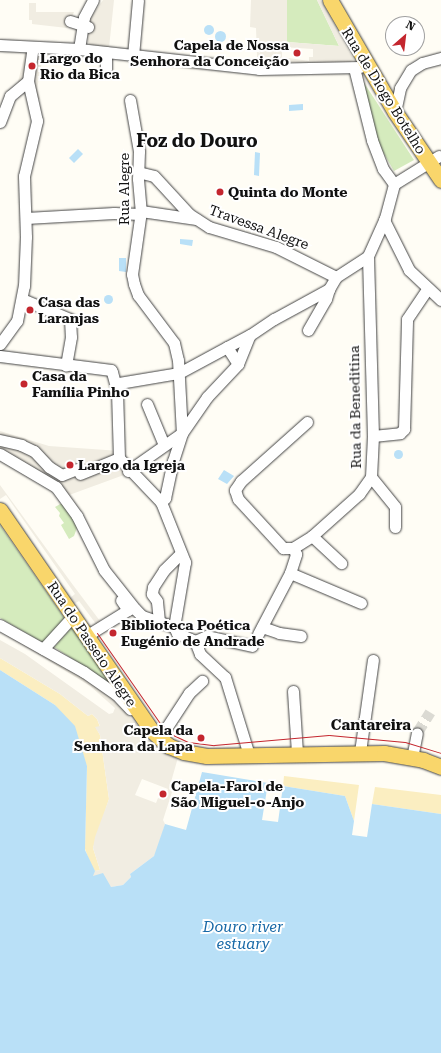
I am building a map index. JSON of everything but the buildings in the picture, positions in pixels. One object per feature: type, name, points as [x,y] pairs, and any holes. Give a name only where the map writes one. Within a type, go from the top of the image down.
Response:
[{"type":"main road","name":"Rua de Diogo Botelho","points":[[330,0],[360,67],[434,160],[441,180]]},
{"type":"main road","name":"Rua do Passeio Alegre","points":[[0,510],[155,735],[177,750],[194,755],[360,752],[412,758],[441,767]]},
{"type":"street","points":[[79,49],[93,0]]},
{"type":"street","points":[[133,56],[138,0]]},
{"type":"street","points":[[70,21],[85,26]]},
{"type":"street","points":[[0,45],[79,49],[133,56],[259,68],[360,67],[372,140],[383,169],[394,184]]},
{"type":"street","points":[[0,344],[14,327],[22,298],[26,218],[24,176],[37,121],[28,81],[33,47]]},
{"type":"street","points":[[106,52],[106,69]]},
{"type":"street","points":[[395,112],[400,88],[411,70],[422,63],[441,58]]},
{"type":"street","points":[[0,122],[10,96],[19,86],[28,81]]},
{"type":"street","name":"Rua Alegre","points":[[130,100],[139,150],[138,172],[141,213],[132,274],[134,284],[156,321],[170,336],[176,352],[179,372],[182,432]]},
{"type":"street","points":[[308,330],[326,299],[329,289],[336,277],[368,256],[384,220],[394,184],[434,160]]},
{"type":"street","name":"Travessa Alegre","points":[[138,172],[154,176],[196,219],[209,227],[276,247],[336,277]]},
{"type":"street","points":[[26,218],[141,213],[196,219]]},
{"type":"street","points":[[384,220],[404,263],[427,289],[441,300]]},
{"type":"street","name":"Rua da Beneditina","points":[[293,548],[312,536],[360,494],[371,477],[373,436],[368,256]]},
{"type":"street","points":[[252,646],[207,636],[195,640],[177,634],[174,627],[185,562],[161,502],[128,471],[119,458],[117,391],[119,382],[179,372],[250,335],[274,319],[329,289]]},
{"type":"street","points":[[373,436],[400,433],[404,429],[407,319],[427,289]]},
{"type":"street","points":[[22,298],[70,319],[71,337],[66,366]]},
{"type":"street","points":[[161,502],[166,498],[173,461],[182,432],[207,397],[238,364],[250,335]]},
{"type":"street","points":[[227,347],[238,364]]},
{"type":"street","points":[[0,356],[66,366],[110,370],[117,391]]},
{"type":"street","points":[[147,404],[164,445]]},
{"type":"street","points":[[301,636],[260,631],[290,573],[296,554],[293,548],[280,546],[238,499],[235,490],[241,481],[307,422]]},
{"type":"street","points":[[128,471],[182,432]]},
{"type":"street","points":[[0,440],[21,445],[34,451],[49,467],[62,475],[78,472],[119,458]]},
{"type":"street","points":[[0,454],[56,487],[77,516],[104,570],[120,594],[128,610],[86,636]]},
{"type":"street","points":[[371,477],[395,507],[395,527]]},
{"type":"street","points":[[312,536],[341,563]]},
{"type":"street","points":[[159,621],[157,601],[152,594],[153,587],[164,570],[181,553]]},
{"type":"street","points":[[290,573],[361,602]]},
{"type":"street","points":[[120,594],[142,616],[174,627]]},
{"type":"street","points":[[43,649],[73,616]]},
{"type":"street","points":[[0,625],[104,685],[155,735],[189,693],[202,681]]},
{"type":"street","points":[[195,640],[200,654],[225,677],[230,688],[249,755]]},
{"type":"street","points":[[360,752],[373,660]]},
{"type":"street","points":[[294,691],[297,753]]},
{"type":"street","points":[[412,758],[417,733]]},
{"type":"green space","points":[[287,0],[317,0],[339,46],[287,42]]},
{"type":"green space","points":[[359,75],[414,160],[394,171],[380,147]]},
{"type":"green space","points":[[62,503],[78,525],[74,536],[69,539],[61,525],[64,523],[59,516],[60,513],[55,507]]},
{"type":"green space","points":[[0,525],[67,622],[45,644],[0,618]]},
{"type":"green space","points":[[72,627],[112,682],[109,683],[54,647]]},
{"type":"sand","points":[[0,658],[60,694],[88,716],[92,714],[97,719],[100,727],[96,728],[100,735],[109,799],[93,848],[100,870],[95,871],[91,866],[85,849],[87,766],[55,705],[0,670]]},
{"type":"sand","points":[[284,776],[359,785],[354,821],[345,796],[283,786]]},
{"type":"sand","points":[[375,787],[441,795],[441,814],[372,804]]},
{"type":"shaded area","points":[[103,0],[114,0],[109,48],[90,45],[88,42],[89,20]]},
{"type":"shaded area","points":[[251,0],[287,0],[287,42],[339,46],[317,0],[321,0],[354,60],[346,64],[262,61],[262,58],[257,57],[256,28],[250,27]],"holes":[[[282,47],[313,49],[313,57],[309,57],[309,61],[282,57]]]},
{"type":"shaded area","points":[[29,3],[36,3],[36,12],[74,12],[67,28],[32,24],[32,20],[29,20]]},
{"type":"shaded area","name":"Largo do Rio da Bica","points":[[27,45],[45,45],[37,89],[40,99],[32,98],[17,86]]},
{"type":"shaded area","name":"Largo da Igreja","points":[[0,431],[49,446],[120,451],[132,472],[61,498],[55,488],[0,457]]},
{"type":"shaded area","points":[[0,485],[100,621],[96,624],[79,601],[74,604],[70,598],[75,594],[6,495],[0,499]]},
{"type":"shaded area","points":[[0,631],[79,674],[109,695],[150,738],[179,754],[169,789],[172,792],[163,820],[165,824],[158,850],[154,856],[130,874],[131,877],[123,885],[111,887],[93,876],[93,871],[100,870],[93,848],[95,837],[109,799],[100,735],[95,727],[100,726],[97,719],[92,714],[88,716],[60,694],[0,658],[0,640],[25,654],[109,714],[113,713],[115,708],[90,686]],"holes":[[[142,779],[168,789],[164,800],[158,798],[156,803],[135,795]]]},
{"type":"water","points":[[207,25],[211,25],[213,26],[213,34],[207,35],[204,32],[204,28]]},
{"type":"water","points":[[218,31],[222,31],[224,32],[224,40],[218,41],[215,38],[215,34]]},
{"type":"water","points":[[303,104],[303,110],[289,111],[289,105]]},
{"type":"water","points":[[78,149],[83,154],[74,163],[69,158]]},
{"type":"water","points":[[255,152],[260,153],[259,176],[254,175]]},
{"type":"water","points":[[180,239],[193,240],[192,246],[180,244]]},
{"type":"water","points":[[119,258],[126,258],[126,272],[119,271]]},
{"type":"water","points":[[106,295],[110,295],[112,299],[110,303],[106,303],[104,301],[104,297]]},
{"type":"water","points":[[398,449],[403,454],[398,459],[393,454]]},
{"type":"water","points":[[224,470],[234,476],[227,484],[218,479]]},
{"type":"water","name":"Douro river estuary","points":[[0,670],[55,705],[75,726],[87,766],[85,850],[95,871],[93,876],[103,873],[111,887],[123,885],[131,877],[130,874],[154,856],[165,824],[186,830],[202,772],[268,783],[262,820],[278,822],[283,786],[345,796],[354,821],[352,835],[367,837],[372,804],[441,814],[441,1053],[0,1053]]},
{"type":"tunnel","points":[[417,733],[430,712]]},
{"type":"tram line","points":[[97,633],[159,722],[173,735],[188,742],[214,745],[329,735],[405,742],[441,753]]},
{"type":"place","name":"Capela de Nossa Senhora da Conceição","points":[[297,53]]},
{"type":"place","name":"Largo do Rio da Bica","points":[[32,66]]},
{"type":"place","name":"Quinta do Monte","points":[[220,192]]},
{"type":"place","name":"Casa das Laranjas","points":[[30,310]]},
{"type":"place","name":"Casa da Família Pinho","points":[[24,384]]},
{"type":"place","name":"Largo da Igreja","points":[[70,465]]},
{"type":"place","name":"Biblioteca Poética Eugénio de Andrade","points":[[113,633]]},
{"type":"place","name":"Capela da Senhora da Lapa","points":[[201,738]]},
{"type":"place","name":"Capela-Farol de São Miguel-o-Anjo","points":[[163,794]]},
{"type":"district","name":"Foz do Douro","points":[[197,141]]},
{"type":"district","name":"Cantareira","points":[[371,726]]}]
